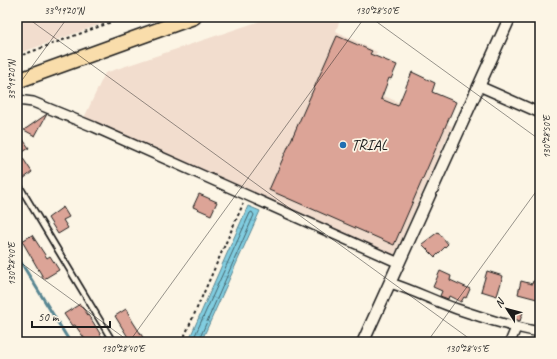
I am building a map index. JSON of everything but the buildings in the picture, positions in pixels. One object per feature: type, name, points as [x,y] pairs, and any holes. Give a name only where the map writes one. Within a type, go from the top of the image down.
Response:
[{"type":"main road","points":[[17,81],[194,17]]},
{"type":"street","points":[[363,342],[510,17]]},
{"type":"street","points":[[479,86],[540,113]]},
{"type":"street","points":[[17,100],[33,102],[94,127],[399,263]]},
{"type":"street","points":[[390,283],[408,288],[456,308],[516,328],[540,332]]},
{"type":"street","points":[[510,342],[516,328]]},
{"type":"lane","points":[[17,182],[113,342]]},
{"type":"path","points":[[17,57],[125,17]]},
{"type":"path","points":[[182,342],[246,196]]},
{"type":"shaded area","points":[[17,17],[118,17],[118,18],[17,54]]},
{"type":"shaded area","points":[[272,17],[341,17],[336,31],[377,52],[362,86],[452,126],[394,256],[84,118],[105,73]]},
{"type":"water","points":[[248,206],[260,211],[201,342],[188,342]]},
{"type":"waterway","points":[[17,256],[70,342]]},
{"type":"place","name":"TRIAL","points":[[343,145]]}]
